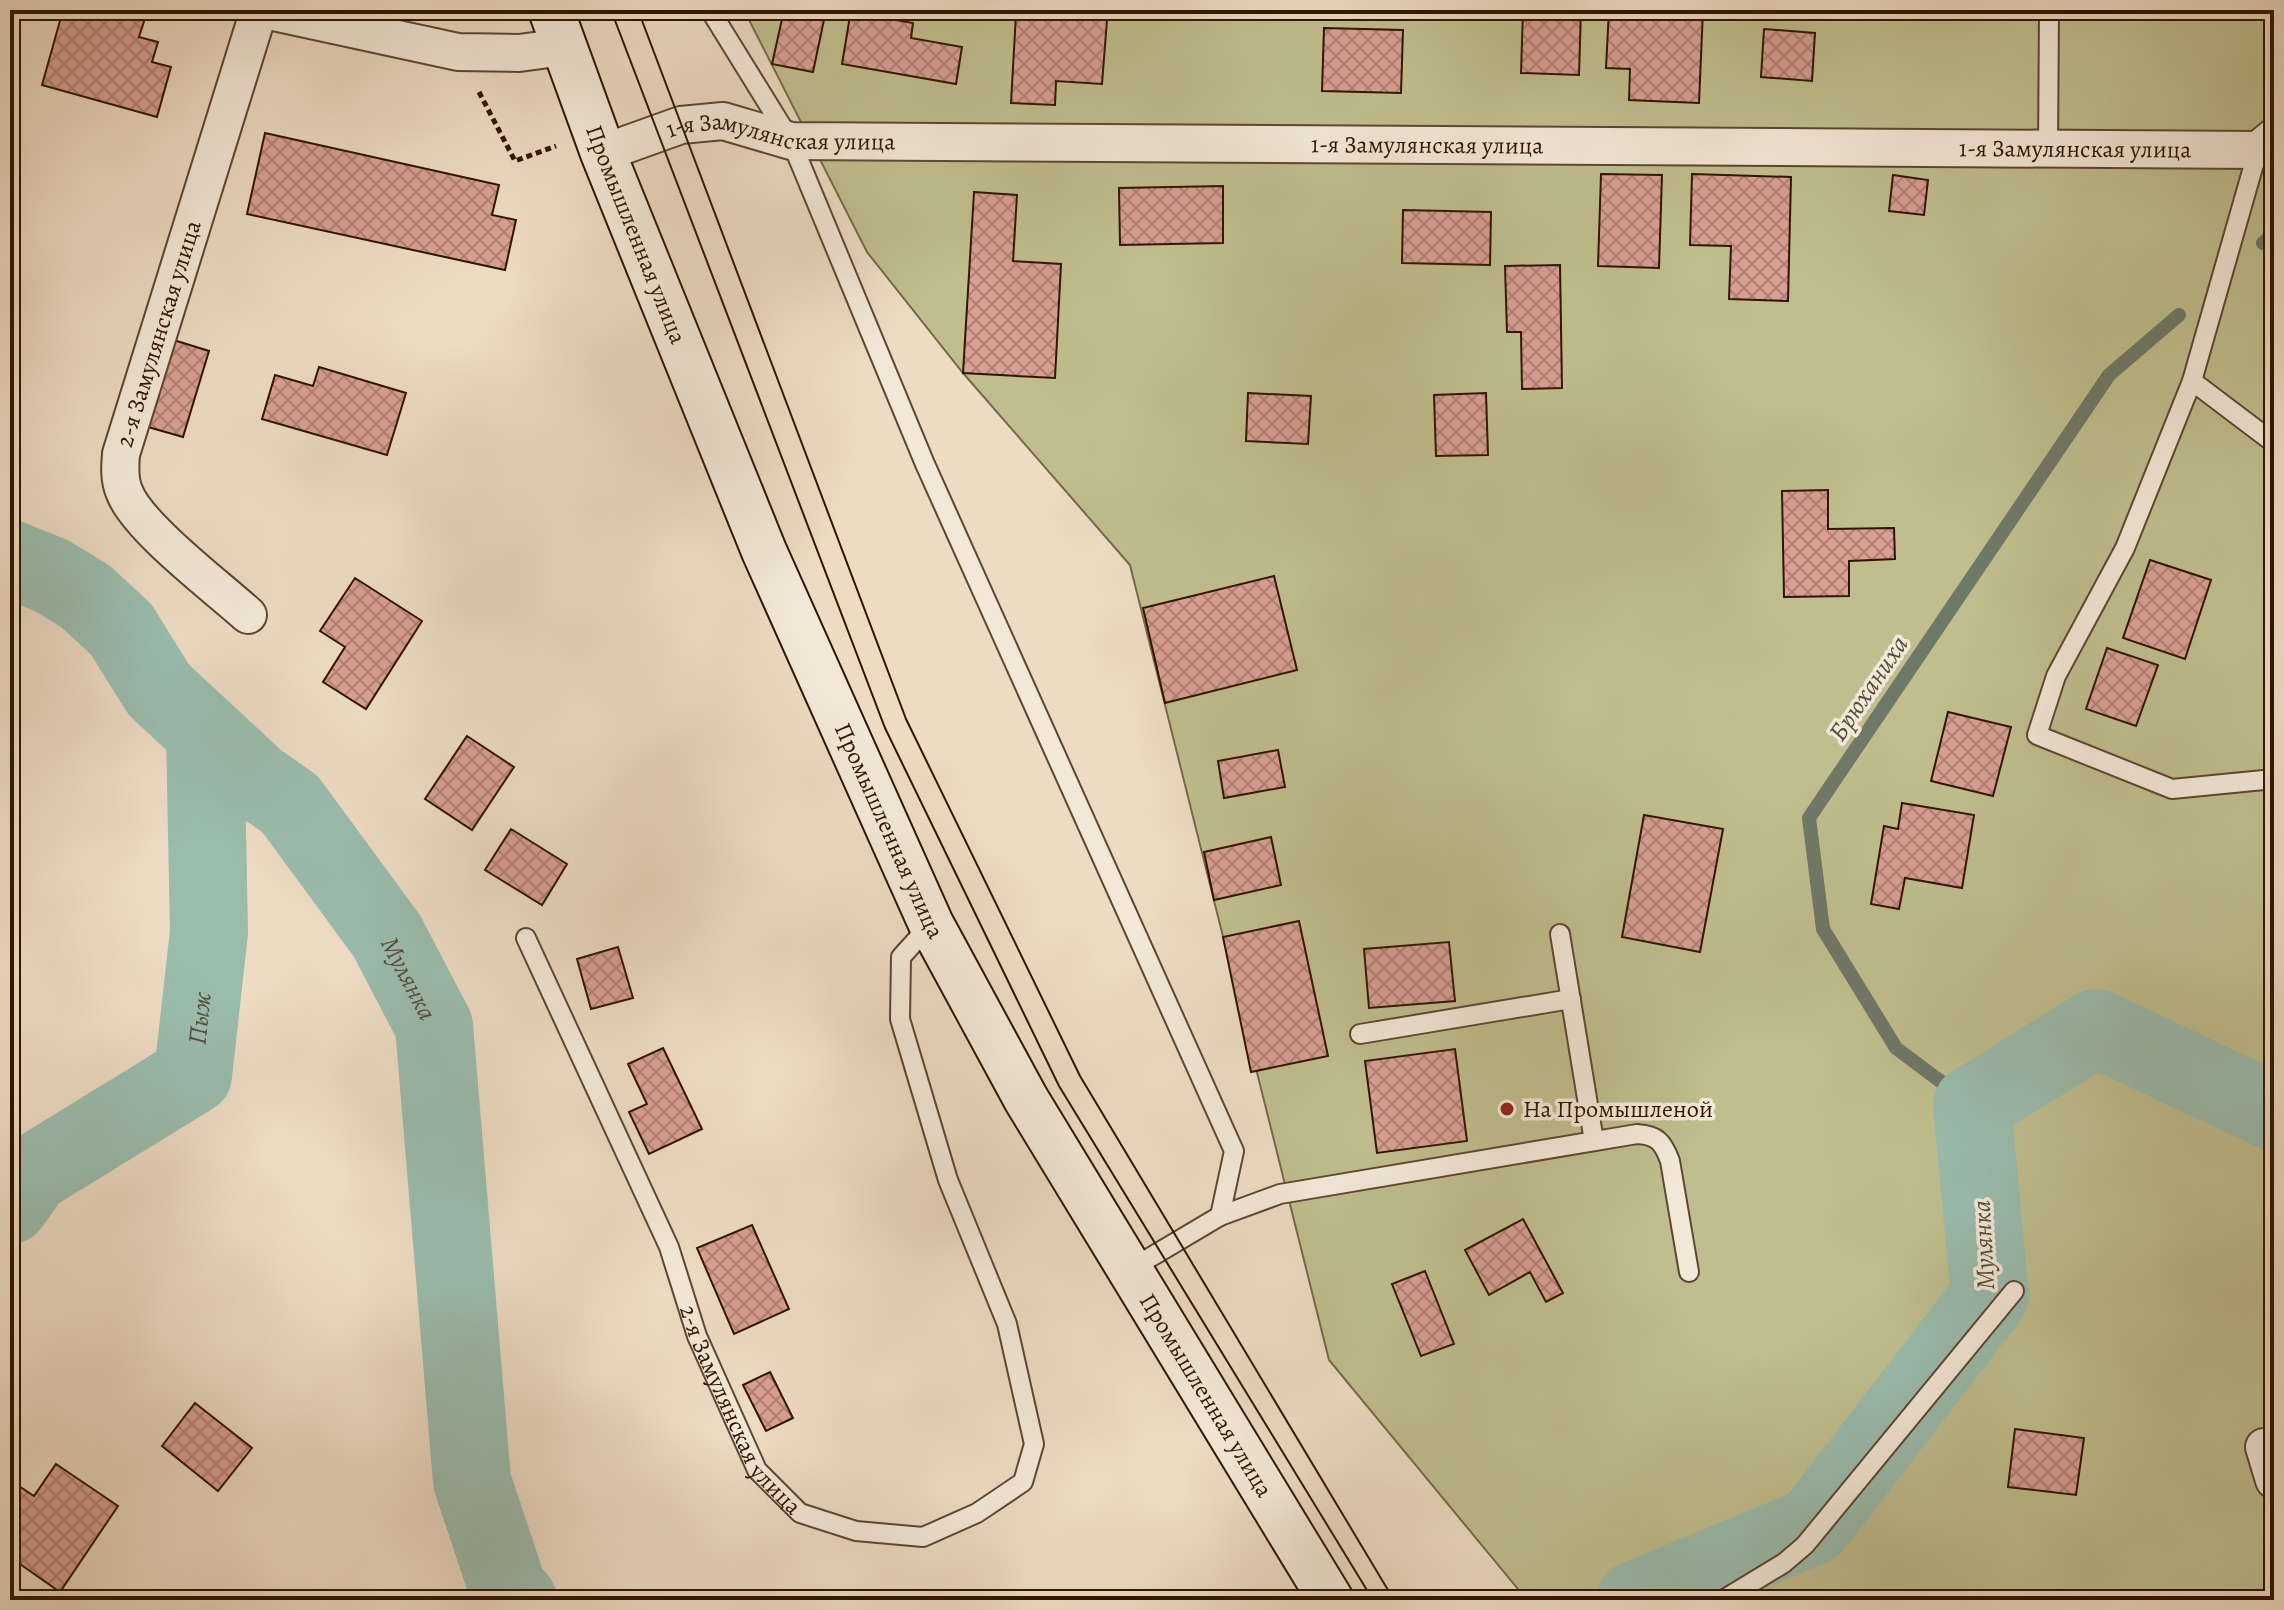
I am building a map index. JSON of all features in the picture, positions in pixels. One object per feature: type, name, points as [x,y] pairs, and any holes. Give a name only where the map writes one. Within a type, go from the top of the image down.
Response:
[{"type":"main road","name":"Промышленная улица","points":[[557,28],[603,153],[764,551],[931,924],[1026,1099],[1331,1600]]},
{"type":"street","points":[[262,10],[458,52],[519,53],[557,28]]},
{"type":"street","name":"2-я Замулянская улица","points":[[248,615],[141,518],[123,491],[120,472],[121,454],[262,10]]},
{"type":"street","name":"1-я Замулянская улица","points":[[603,153],[681,125],[723,121],[791,141],[2048,149],[2266,144]]},
{"type":"lane","points":[[710,10],[791,141],[925,464],[1234,1151],[1220,1216]]},
{"type":"lane","points":[[2048,149],[2049,10]]},
{"type":"lane","points":[[2266,144],[2192,381],[2125,548],[2056,676],[2037,735],[2172,789],[2274,779]]},
{"type":"lane","points":[[2192,381],[2274,443]]},
{"type":"lane","name":"2-я Замулянская улица","points":[[526,938],[669,1247],[697,1336],[757,1470],[800,1513],[856,1531],[923,1537],[977,1513],[1023,1482],[1034,1444],[1007,1324],[948,1180],[900,1019],[901,957],[931,924]]},
{"type":"lane","points":[[1560,934],[1594,1141]]},
{"type":"lane","points":[[1360,1034],[1571,999]]},
{"type":"lane","points":[[1128,1270],[1220,1216],[1280,1194],[1594,1141],[1652,1135],[1664,1145],[1670,1161],[1689,1272]]},
{"type":"lane","points":[[1723,1600],[1784,1563],[1805,1545],[2014,1291]]},
{"type":"path","points":[[458,52],[515,161],[556,146]]},
{"type":"shaded area","points":[[744,10],[2274,10],[2274,1600],[1527,1600],[1329,1360],[1130,565],[963,373],[867,252]]},
{"type":"building","points":[[63,10],[126,10],[146,15],[139,37],[158,42],[152,62],[171,67],[157,117],[42,85]]},
{"type":"building","points":[[784,10],[825,15],[813,72],[772,64]]},
{"type":"building","points":[[851,10],[886,10],[884,18],[913,23],[911,38],[962,47],[956,84],[842,64]]},
{"type":"building","points":[[1523,10],[1581,10],[1579,75],[1521,73]]},
{"type":"building","points":[[1609,10],[1703,10],[1699,103],[1629,100],[1630,69],[1606,68]]},
{"type":"building","points":[[1016,14],[1107,20],[1102,84],[1056,81],[1055,105],[1011,103]]},
{"type":"building","points":[[1324,28],[1403,30],[1401,93],[1322,91]]},
{"type":"building","points":[[1764,29],[1815,33],[1812,81],[1761,77]]},
{"type":"building","points":[[265,133],[499,185],[492,215],[516,220],[505,270],[247,214]]},
{"type":"building","points":[[1601,174],[1662,175],[1659,268],[1598,266]]},
{"type":"building","points":[[1692,174],[1791,177],[1788,301],[1729,299],[1731,246],[1690,245]]},
{"type":"building","points":[[1893,175],[1928,180],[1924,215],[1889,211]]},
{"type":"building","points":[[1223,186],[1223,243],[1120,245],[1119,188]]},
{"type":"building","points":[[974,192],[1017,195],[1013,261],[1061,264],[1055,378],[963,373]]},
{"type":"building","points":[[1403,210],[1491,212],[1490,265],[1402,263]]},
{"type":"building","points":[[1560,265],[1562,388],[1522,389],[1521,332],[1507,332],[1505,266]]},
{"type":"building","points":[[167,338],[209,351],[183,437],[141,425]]},
{"type":"building","points":[[319,367],[406,393],[387,455],[262,419],[275,375],[313,386]]},
{"type":"building","points":[[1248,393],[1311,396],[1308,444],[1246,441]]},
{"type":"building","points":[[1486,393],[1488,455],[1436,456],[1434,395]]},
{"type":"building","points":[[1828,490],[1828,529],[1894,528],[1895,559],[1849,561],[1849,596],[1784,597],[1782,491]]},
{"type":"building","points":[[2150,560],[2211,580],[2185,659],[2123,638]]},
{"type":"building","points":[[1274,576],[1297,670],[1165,703],[1143,608]]},
{"type":"building","points":[[355,578],[422,621],[366,709],[323,682],[345,647],[320,631]]},
{"type":"building","points":[[2107,648],[2158,665],[2136,726],[2086,709]]},
{"type":"building","points":[[1948,712],[2011,727],[1993,796],[1931,781]]},
{"type":"building","points":[[467,736],[514,767],[472,830],[425,799]]},
{"type":"building","points":[[1278,750],[1285,787],[1224,798],[1218,761]]},
{"type":"building","points":[[1902,803],[1974,815],[1962,888],[1905,878],[1899,909],[1871,904],[1884,826],[1898,829]]},
{"type":"building","points":[[1644,815],[1723,829],[1700,952],[1622,937]]},
{"type":"building","points":[[511,829],[567,864],[542,905],[485,870]]},
{"type":"building","points":[[1271,837],[1281,885],[1214,900],[1204,852]]},
{"type":"building","points":[[1299,921],[1328,1056],[1251,1072],[1223,937]]},
{"type":"building","points":[[1449,942],[1455,1001],[1369,1008],[1364,949]]},
{"type":"building","points":[[618,947],[633,998],[591,1009],[577,959]]},
{"type":"building","points":[[663,1048],[702,1129],[649,1154],[629,1112],[647,1104],[628,1064]]},
{"type":"building","points":[[1455,1049],[1467,1141],[1377,1153],[1365,1061]]},
{"type":"building","points":[[1523,1219],[1563,1293],[1546,1302],[1530,1272],[1489,1295],[1465,1250]]},
{"type":"building","points":[[752,1225],[789,1309],[734,1334],[697,1248]]},
{"type":"building","points":[[1425,1271],[1454,1344],[1421,1356],[1392,1284]]},
{"type":"building","points":[[770,1372],[793,1418],[766,1431],[743,1385]]},
{"type":"building","points":[[195,1403],[252,1448],[218,1491],[162,1446]]},
{"type":"building","points":[[2015,1429],[2084,1438],[2076,1495],[2008,1487]]},
{"type":"building","points":[[56,1464],[118,1506],[60,1592],[10,1557],[10,1480],[34,1496]]},
{"type":"waterway","name":"Брюханиха","points":[[2263,243],[2274,234]]},
{"type":"waterway","name":"Брюханиха","points":[[1972,1105],[1896,1048],[1823,929],[1809,818],[2109,375],[2179,315]]},
{"type":"waterway","name":"Мулянка","points":[[10,559],[52,576],[85,596],[121,629],[159,690],[257,781],[290,804],[387,936],[434,1026],[472,1481],[508,1589],[518,1600]]},
{"type":"waterway","name":"Пыж","points":[[10,1205],[32,1174],[193,1075],[209,932],[205,733]]},
{"type":"waterway","name":"Мулянка","points":[[1635,1600],[1813,1526],[1990,1296],[1972,1105],[2096,1028],[2274,1112]]},
{"type":"tram line","points":[[611,10],[885,728],[1059,1086],[1373,1600]]},
{"type":"tram line","points":[[638,10],[906,719],[1080,1076],[1394,1600]]},
{"type":"place","name":"На Промышленой","points":[[1507,1109]]}]
